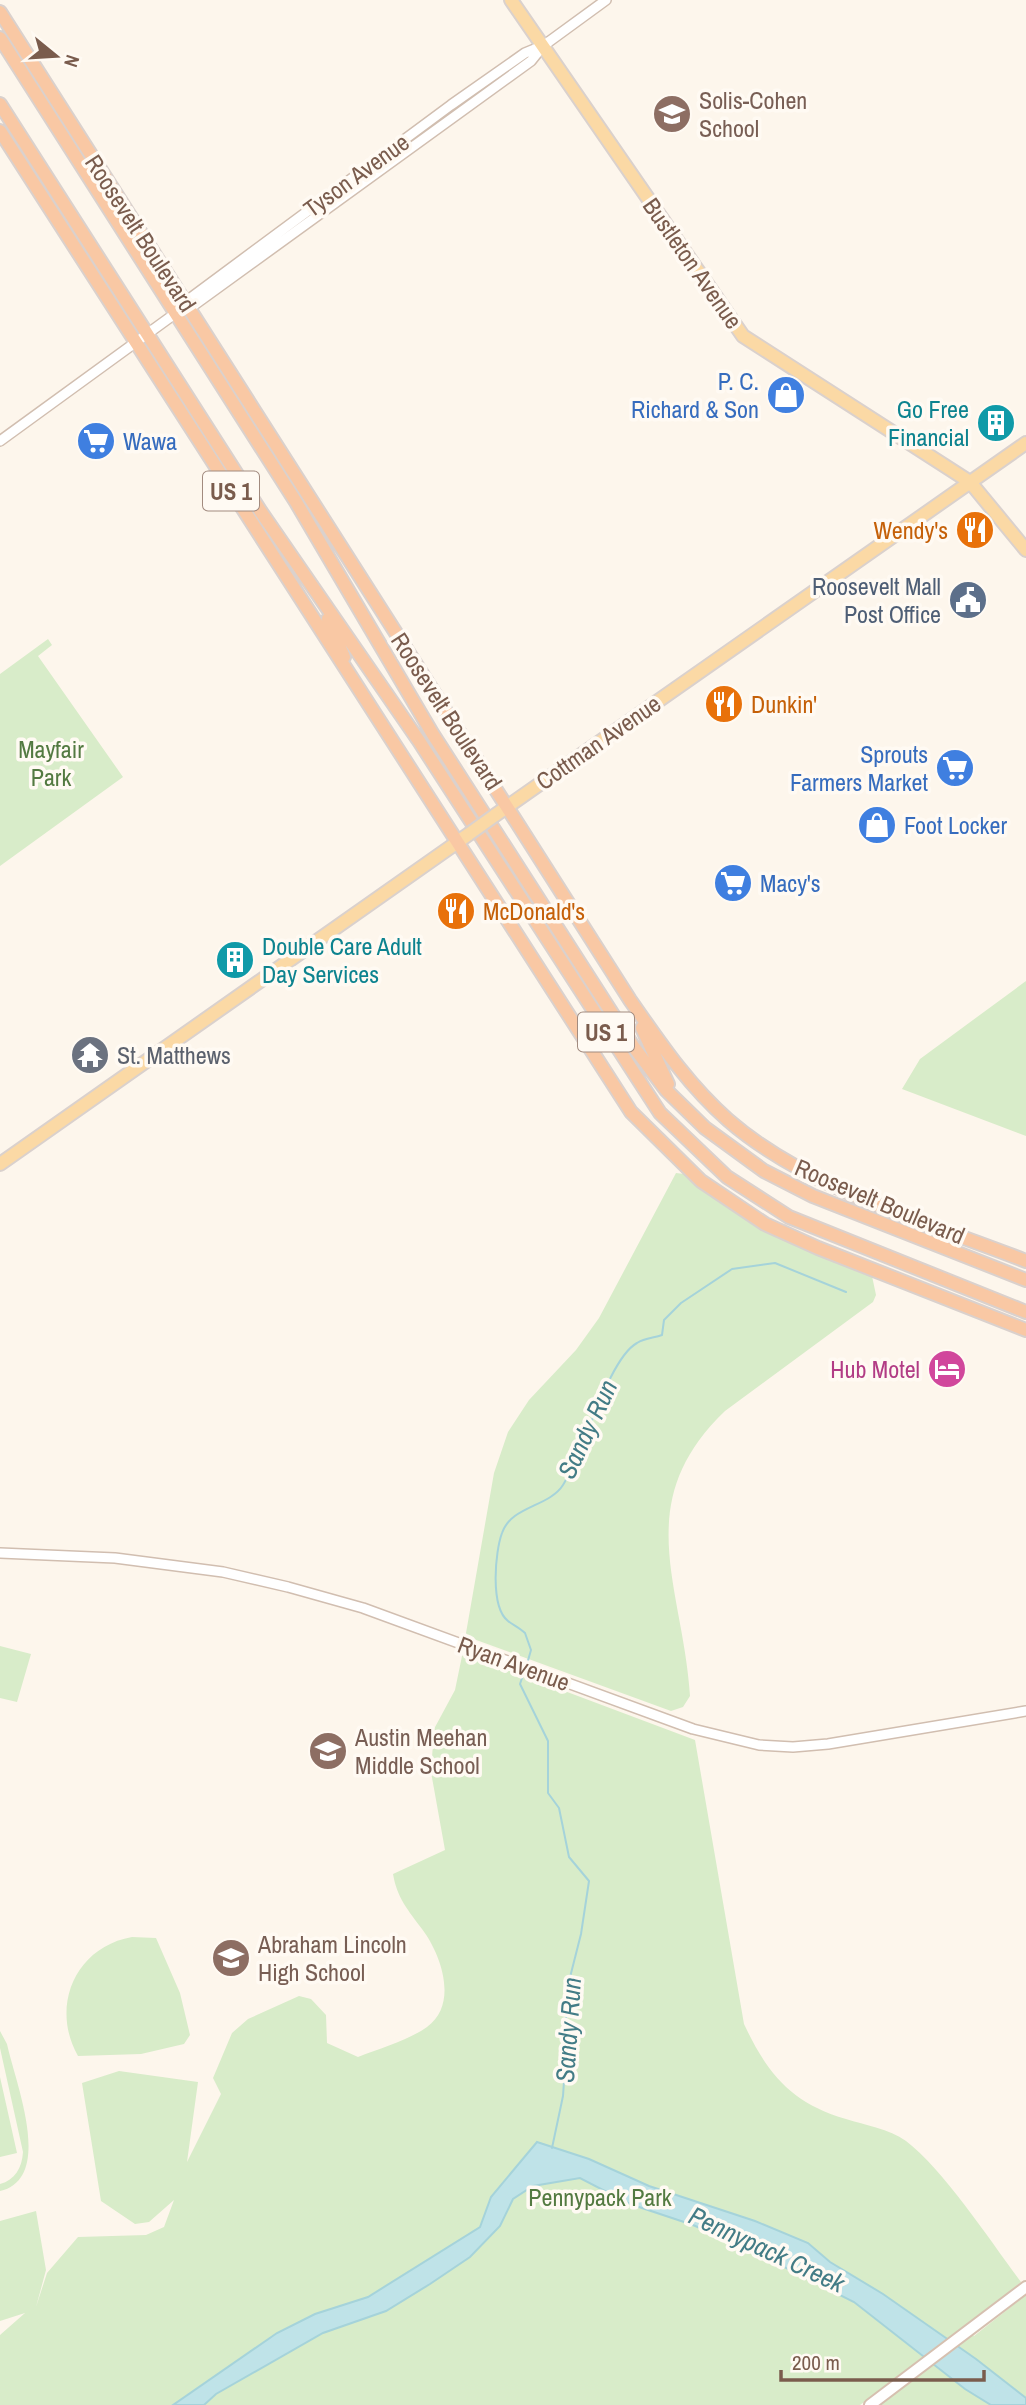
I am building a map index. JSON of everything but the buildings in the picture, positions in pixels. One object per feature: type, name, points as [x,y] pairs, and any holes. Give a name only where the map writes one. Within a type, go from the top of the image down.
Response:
[{"type":"highway","name":"Roosevelt Boulevard","points":[[0,12],[630,1000],[691,1084],[727,1120],[767,1150],[826,1182],[1026,1261]]},
{"type":"highway","name":"Roosevelt Boulevard","points":[[0,38],[321,543],[452,764],[633,1046],[679,1103],[719,1140],[764,1171],[813,1196],[1026,1280]]},
{"type":"highway","name":"Roosevelt Boulevard","points":[[0,104],[320,599],[433,762],[638,1082],[686,1140],[727,1177],[789,1217],[1026,1312]]},
{"type":"highway","name":"US 1","points":[[0,131],[619,1097],[644,1127],[687,1170],[732,1204],[782,1232],[1026,1330]]},
{"type":"highway","points":[[220,383],[283,455]]},
{"type":"highway","points":[[320,599],[352,678]]},
{"type":"highway","points":[[630,1000],[679,1103]]},
{"type":"highway","points":[[902,1231],[984,1244]]},
{"type":"highway","points":[[1006,1322],[1026,1324]]},
{"type":"main road","name":"Bustleton Avenue","points":[[511,0],[743,336],[970,482],[1026,550]]},
{"type":"main road","name":"Cottman Avenue","points":[[0,1164],[1026,443]]},
{"type":"main road","points":[[870,2405],[1026,2287]]},
{"type":"street","name":"Tyson Avenue","points":[[0,441],[273,242],[531,61],[543,46],[606,0]]},
{"type":"street","name":"Ryan Avenue","points":[[0,1553],[78,1554],[223,1572],[363,1608],[693,1729],[760,1745],[793,1747],[828,1744],[1026,1711]]},
{"type":"green space","name":"Mayfair Park","points":[[48,639],[52,645],[38,656],[123,777],[0,866],[0,674]]},
{"type":"green space","points":[[1026,981],[1026,1136],[902,1089],[920,1059]]},
{"type":"green space","points":[[676,1173],[684,1174],[705,1191],[750,1219],[872,1276],[876,1295],[873,1302],[725,1411],[696,1445],[678,1479],[670,1513],[669,1547],[690,1696],[683,1707],[671,1711],[468,1637],[466,1633],[494,1473],[508,1432],[529,1400],[576,1350],[599,1318]]},
{"type":"green space","points":[[0,1646],[31,1654],[17,1702],[0,1698]]},
{"type":"green space","name":"Pennypack Park","points":[[466,1654],[695,1740],[744,2024],[762,2057],[783,2084],[810,2104],[827,2112],[885,2130],[906,2141],[936,2170],[981,2227],[1021,2282],[966,2328],[974,2336],[1026,2295],[1026,2405],[880,2405],[893,2395],[886,2386],[860,2405],[0,2405],[0,2335],[25,2313],[0,2321],[0,2221],[36,2211],[46,2270],[36,2307],[47,2273],[78,2237],[146,2235],[164,2227],[174,2200],[149,2222],[135,2224],[101,2201],[82,2083],[119,2071],[198,2082],[187,2162],[221,2094],[213,2078],[232,2033],[248,2019],[299,1996],[311,1999],[326,2015],[327,2043],[358,2057],[411,2036],[427,2027],[437,2017],[444,1992],[440,1965],[429,1939],[400,1897],[393,1874],[445,1850],[431,1772],[434,1729],[455,1690],[462,1656]]},
{"type":"green space","points":[[132,1937],[156,1938],[180,1993],[190,2035],[184,2044],[141,2054],[78,2056],[70,2037],[67,2018],[68,1999],[73,1982],[82,1966],[96,1953],[112,1943]]},
{"type":"green space","points":[[0,2031],[7,2044],[23,2104],[28,2149],[25,2168],[16,2183],[0,2191],[0,2184],[10,2180],[17,2172],[23,2152],[0,2048]]},
{"type":"green space","points":[[0,2077],[17,2153],[0,2157]]},
{"type":"water","name":"Pennypack Creek","points":[[537,2142],[589,2159],[649,2186],[755,2221],[808,2243],[830,2262],[883,2294],[976,2359],[1026,2398],[1026,2405],[991,2405],[965,2389],[854,2302],[754,2252],[693,2225],[630,2204],[580,2178],[533,2186],[513,2199],[500,2226],[470,2257],[386,2311],[323,2333],[216,2394],[204,2405],[173,2405],[277,2333],[315,2314],[368,2297],[480,2227],[491,2197]]},
{"type":"waterway","name":"Sandy Run","points":[[527,1664],[531,1650],[525,1633],[508,1621],[498,1604],[496,1566],[502,1533],[513,1517],[549,1498],[563,1485],[606,1386],[626,1352],[640,1341],[662,1335],[664,1320],[681,1303],[732,1269],[775,1263],[846,1292]]},
{"type":"waterway","name":"Sandy Run","points":[[524,1672],[520,1684],[548,1741],[548,1793],[559,1808],[569,1857],[589,1881],[581,1934],[565,1997],[567,2037],[563,2096],[552,2148]]},
{"type":"place","name":"Solis-Cohen School","points":[[672,114]]},
{"type":"place","name":"P. C. Richard & Son","points":[[786,395]]},
{"type":"place","name":"Go Free Financial","points":[[996,423]]},
{"type":"place","name":"Wawa","points":[[96,441]]},
{"type":"place","name":"Wendy's","points":[[975,530]]},
{"type":"place","name":"Roosevelt Mall Post Office","points":[[968,600]]},
{"type":"place","name":"Dunkin'","points":[[724,704]]},
{"type":"place","name":"Sprouts Farmers Market","points":[[955,768]]},
{"type":"place","name":"Foot Locker","points":[[877,825]]},
{"type":"place","name":"Macy's","points":[[733,883]]},
{"type":"place","name":"McDonald's","points":[[456,911]]},
{"type":"place","name":"Double Care Adult Day Services","points":[[235,960]]},
{"type":"place","name":"St. Matthews","points":[[90,1055]]},
{"type":"place","name":"Hub Motel","points":[[947,1369]]},
{"type":"place","name":"Austin Meehan Middle School","points":[[328,1751]]},
{"type":"place","name":"Abraham Lincoln High School","points":[[231,1958]]}]
